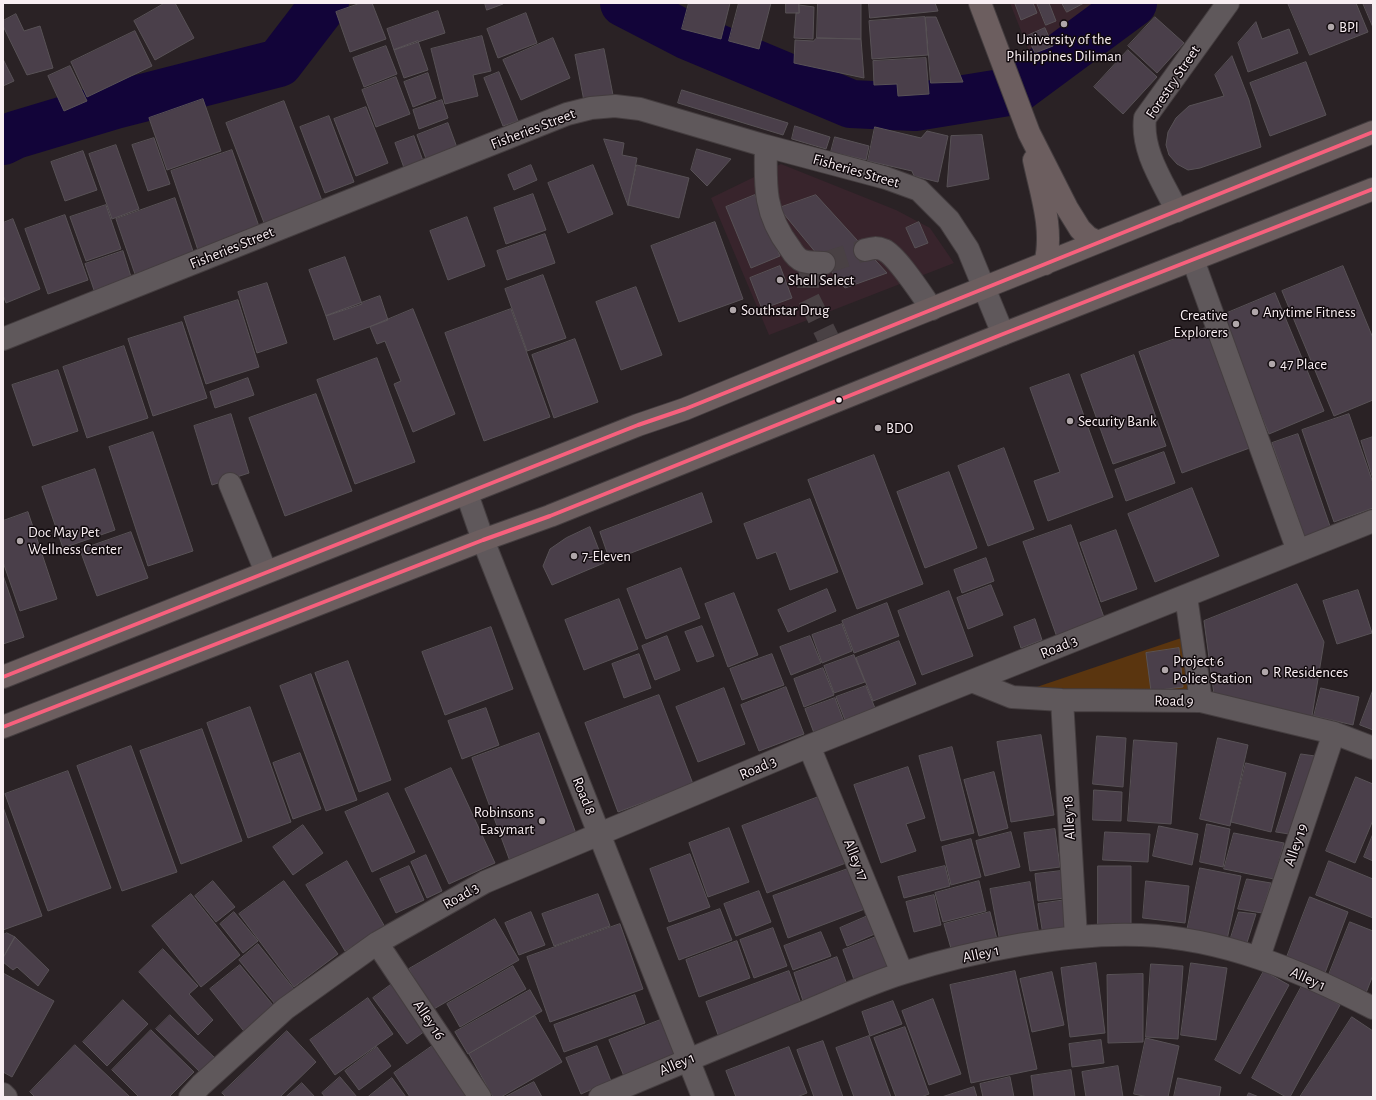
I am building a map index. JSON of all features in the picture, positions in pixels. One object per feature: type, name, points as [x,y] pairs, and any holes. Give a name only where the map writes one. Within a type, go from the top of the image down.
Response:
[{"type":"main road","points":[[980,3],[1029,133],[1046,216],[1048,253],[1045,264]]},
{"type":"main road","points":[[3,677],[638,425],[685,409],[1373,132]]},
{"type":"main road","points":[[1029,133],[1067,208],[1080,229],[1088,238],[1098,242]]},
{"type":"main road","points":[[3,727],[483,540],[564,510],[1003,334],[1373,189]]},
{"type":"street","name":"Forestry Street","points":[[1177,211],[1148,149],[1144,132],[1145,118],[1228,3]]},
{"type":"street","name":"Fisheries Street","points":[[3,339],[567,114],[591,108],[615,106],[640,109],[766,146],[886,178],[919,190],[949,220],[968,249],[1003,334]]},
{"type":"street","points":[[766,146],[767,200],[773,219],[784,240],[798,258],[802,261],[824,263]]},
{"type":"street","points":[[865,250],[875,247],[885,251],[895,259],[932,309]]},
{"type":"street","points":[[1193,260],[1298,551]]},
{"type":"street","points":[[230,484],[266,572]]},
{"type":"street","name":"Road 8","points":[[467,494],[483,540],[703,1097]]},
{"type":"street","name":"Road 3","points":[[201,1093],[285,1010],[377,943],[485,882],[809,746],[1373,521]]},
{"type":"street","points":[[1186,596],[1201,701]]},
{"type":"street","name":"Road 9","points":[[972,681],[1012,697],[1062,700],[1201,701],[1334,733],[1373,748]]},
{"type":"street","name":"Alley 18","points":[[1062,700],[1076,937]]},
{"type":"street","name":"Alley 19","points":[[1259,957],[1334,733]]},
{"type":"street","name":"Alley 17","points":[[809,746],[902,973]]},
{"type":"street","name":"Alley 1","points":[[600,1097],[902,973],[993,951],[1076,937],[1141,935],[1205,943],[1259,957],[1373,1008]]},
{"type":"street","name":"Alley 16","points":[[377,943],[480,1097]]},
{"type":"street","points":[[3,1094],[6,1097]]},
{"type":"shaded area","name":"University of the Philippines Diliman","points":[[1010,3],[1134,3],[1042,84]]},
{"type":"shaded area","points":[[781,164],[896,210],[930,228],[954,263],[769,335],[711,198]]},
{"type":"shaded area","points":[[1187,636],[1194,693],[1022,692]]},
{"type":"building","points":[[165,3],[175,3],[194,38],[155,60],[134,21]]},
{"type":"building","points":[[361,3],[372,3],[386,39],[350,52],[336,12]]},
{"type":"building","points":[[485,3],[502,3],[503,4],[487,10]]},
{"type":"building","points":[[689,3],[730,3],[721,39],[682,29]]},
{"type":"building","points":[[739,3],[771,3],[759,49],[729,41]]},
{"type":"building","points":[[786,3],[799,3],[799,13],[786,13]]},
{"type":"building","points":[[818,3],[861,3],[861,39],[817,38]]},
{"type":"building","points":[[869,3],[935,3],[938,11],[870,18]]},
{"type":"building","points":[[1033,3],[1037,13],[1021,20],[1015,4]]},
{"type":"building","points":[[1037,3],[1049,3],[1056,21],[1046,25]]},
{"type":"building","points":[[1062,3],[1084,3],[1067,12]]},
{"type":"building","points":[[1288,3],[1356,3],[1368,32],[1310,55]]},
{"type":"building","points":[[1363,3],[1373,3],[1373,27]]},
{"type":"building","points":[[799,5],[814,7],[813,39],[794,38],[796,13],[799,13]]},
{"type":"building","points":[[438,11],[445,33],[394,50],[387,29]]},
{"type":"building","points":[[526,13],[537,43],[498,58],[487,29]]},
{"type":"building","points":[[16,14],[24,31],[40,26],[53,68],[27,75],[3,26],[3,21]]},
{"type":"building","points":[[925,17],[928,55],[872,59],[869,21]]},
{"type":"building","points":[[926,17],[936,17],[963,82],[931,83]]},
{"type":"building","points":[[1155,17],[1184,43],[1157,73],[1128,46]]},
{"type":"building","points":[[1256,22],[1262,39],[1289,29],[1298,53],[1248,72],[1238,43]]},
{"type":"building","points":[[1045,28],[1053,46],[1035,53],[1027,36]]},
{"type":"building","points":[[135,31],[152,66],[87,97],[71,62]]},
{"type":"building","points":[[482,36],[491,71],[473,75],[478,96],[445,104],[431,49]]},
{"type":"building","points":[[553,38],[570,78],[521,100],[503,60]]},
{"type":"building","points":[[817,38],[861,39],[864,78],[794,63],[795,40],[813,41]]},
{"type":"building","points":[[418,41],[428,70],[404,78],[394,50]]},
{"type":"building","points":[[386,46],[397,74],[364,87],[353,58]]},
{"type":"building","points":[[604,49],[613,95],[584,101],[575,55]]},
{"type":"building","points":[[1128,50],[1157,77],[1123,114],[1094,87]]},
{"type":"building","points":[[1232,56],[1249,100],[1261,147],[1200,168],[1188,170],[1177,164],[1169,155],[1166,145],[1168,132],[1176,118],[1189,106],[1224,96],[1215,75]]},
{"type":"building","points":[[926,58],[929,94],[898,96],[897,84],[874,85],[873,61]]},
{"type":"building","points":[[3,59],[14,81],[3,86]]},
{"type":"building","points":[[1306,62],[1326,115],[1270,136],[1250,83]]},
{"type":"building","points":[[70,66],[87,101],[64,111],[48,76]]},
{"type":"building","points":[[499,72],[518,121],[503,126],[484,78]]},
{"type":"building","points":[[428,73],[436,98],[413,107],[404,82]]},
{"type":"building","points":[[396,77],[410,114],[376,127],[362,90]]},
{"type":"building","points":[[682,90],[788,123],[783,135],[678,103]]},
{"type":"building","points":[[203,99],[221,151],[167,170],[149,118]]},
{"type":"building","points":[[442,100],[448,118],[419,129],[413,110]]},
{"type":"building","points":[[284,101],[324,206],[266,228],[226,123]]},
{"type":"building","points":[[366,107],[388,163],[356,176],[334,119]]},
{"type":"building","points":[[329,116],[354,182],[325,193],[300,127]]},
{"type":"building","points":[[448,123],[459,153],[428,164],[417,135]]},
{"type":"building","points":[[795,126],[830,137],[826,149],[792,139]]},
{"type":"building","points":[[875,127],[921,138],[927,131],[948,136],[938,182],[914,176],[912,171],[868,161]]},
{"type":"building","points":[[982,135],[989,179],[947,187],[951,136]]},
{"type":"building","points":[[414,136],[426,169],[407,176],[395,143]]},
{"type":"building","points":[[835,137],[869,146],[866,160],[831,152]]},
{"type":"building","points":[[154,138],[170,184],[148,191],[132,145]]},
{"type":"building","points":[[604,139],[624,143],[622,155],[637,158],[628,205]]},
{"type":"building","points":[[116,145],[139,209],[112,219],[89,154]]},
{"type":"building","points":[[697,149],[731,159],[707,186],[691,170]]},
{"type":"building","points":[[232,150],[261,232],[199,253],[171,171]]},
{"type":"building","points":[[83,151],[97,190],[65,201],[51,162]]},
{"type":"building","points":[[531,165],[537,180],[514,190],[508,175]]},
{"type":"building","points":[[593,165],[613,214],[568,233],[548,183]]},
{"type":"building","points":[[637,165],[689,178],[679,218],[628,205]]},
{"type":"building","points":[[533,194],[546,230],[506,244],[494,208]]},
{"type":"building","points":[[755,195],[780,256],[751,268],[726,207]]},
{"type":"building","points":[[816,195],[887,273],[845,288],[779,208]]},
{"type":"building","points":[[175,198],[196,260],[137,280],[116,219]]},
{"type":"building","points":[[106,205],[121,249],[86,261],[70,217]]},
{"type":"building","points":[[65,215],[88,280],[48,294],[25,229]]},
{"type":"building","points":[[467,217],[485,266],[448,280],[430,231]]},
{"type":"building","points":[[13,219],[40,289],[6,303],[3,295],[3,223]]},
{"type":"building","points":[[715,222],[743,299],[679,322],[651,246]]},
{"type":"building","points":[[919,222],[928,243],[915,248],[906,228]]},
{"type":"building","points":[[545,234],[555,263],[507,280],[497,251]]},
{"type":"building","points":[[123,251],[132,280],[95,293],[85,264]]},
{"type":"building","points":[[345,257],[362,304],[326,316],[309,270]]},
{"type":"building","points":[[780,266],[792,298],[762,309],[750,278]]},
{"type":"building","points":[[1343,266],[1373,338],[1373,400],[1334,416],[1282,291]]},
{"type":"building","points":[[543,275],[566,338],[527,351],[505,289]]},
{"type":"building","points":[[267,283],[287,343],[257,353],[238,292]]},
{"type":"building","points":[[636,287],[662,355],[621,370],[596,302]]},
{"type":"building","name":"47 Place","points":[[1275,293],[1324,411],[1269,434],[1220,316]]},
{"type":"building","points":[[380,296],[388,320],[334,340],[326,316]]},
{"type":"building","points":[[238,300],[259,367],[206,384],[184,317]]},
{"type":"building","points":[[413,309],[455,414],[413,432],[394,384],[401,381],[385,341],[377,344],[370,327]]},
{"type":"building","points":[[511,309],[550,417],[484,441],[445,333]]},
{"type":"building","points":[[182,322],[207,398],[153,416],[128,339]]},
{"type":"building","points":[[1211,326],[1255,446],[1182,473],[1139,352]]},
{"type":"building","points":[[575,339],[598,402],[554,418],[532,355]]},
{"type":"building","points":[[124,346],[148,418],[87,438],[63,367]]},
{"type":"building","points":[[1134,355],[1166,446],[1113,464],[1081,375]]},
{"type":"building","points":[[377,358],[415,462],[355,484],[317,380]]},
{"type":"building","points":[[58,370],[78,431],[33,446],[12,385]]},
{"type":"building","points":[[1069,374],[1113,497],[1048,521],[1034,481],[1060,472],[1030,388]]},
{"type":"building","points":[[248,378],[254,395],[215,408],[210,392]]},
{"type":"building","points":[[316,394],[352,491],[285,516],[249,418]]},
{"type":"building","points":[[231,414],[249,473],[212,485],[194,426]]},
{"type":"building","points":[[1349,414],[1373,483],[1373,508],[1334,522],[1302,430]]},
{"type":"building","points":[[153,432],[193,551],[148,566],[109,447]]},
{"type":"building","points":[[1298,434],[1331,529],[1305,538],[1272,443]]},
{"type":"building","points":[[1373,437],[1373,479],[1361,441]]},
{"type":"building","points":[[1004,448],[1034,529],[988,546],[958,466]]},
{"type":"building","points":[[1164,452],[1175,483],[1126,501],[1115,470]]},
{"type":"building","points":[[874,455],[923,584],[857,609],[808,480]]},
{"type":"building","points":[[95,469],[115,530],[63,548],[42,487]]},
{"type":"building","points":[[949,472],[977,548],[925,568],[897,492]]},
{"type":"building","points":[[1192,488],[1219,556],[1155,582],[1128,514]]},
{"type":"building","points":[[702,493],[712,522],[610,561],[600,532]]},
{"type":"building","points":[[810,499],[838,572],[790,590],[776,552],[757,559],[744,524]]},
{"type":"building","name":"Doc May Pet Wellness Center","points":[[28,512],[57,599],[20,611],[3,562],[3,521]]},
{"type":"building","points":[[1071,525],[1106,623],[1058,640],[1023,542]]},
{"type":"building","name":"7-Eleven","points":[[590,527],[604,563],[552,585],[543,566],[550,549],[566,538]]},
{"type":"building","points":[[1116,530],[1137,589],[1101,602],[1080,543]]},
{"type":"building","points":[[131,532],[148,578],[97,596],[80,550]]},
{"type":"building","points":[[986,558],[994,581],[962,593],[954,570]]},
{"type":"building","points":[[681,568],[700,618],[646,639],[627,589]]},
{"type":"building","points":[[3,575],[24,637],[3,644]]},
{"type":"building","name":"R Residences","points":[[1297,584],[1324,642],[1311,722],[1215,702],[1204,621]]},
{"type":"building","points":[[991,585],[1003,615],[968,629],[957,598]]},
{"type":"building","points":[[827,589],[836,611],[788,632],[778,610]]},
{"type":"building","points":[[1358,590],[1372,633],[1337,644],[1323,601]]},
{"type":"building","points":[[949,591],[973,656],[922,675],[898,611]]},
{"type":"building","points":[[734,593],[758,655],[728,667],[705,604]]},
{"type":"building","points":[[619,599],[638,649],[584,670],[565,620]]},
{"type":"building","points":[[887,603],[899,636],[854,653],[842,621]]},
{"type":"building","points":[[1035,619],[1042,640],[1021,648],[1014,627]]},
{"type":"building","points":[[842,624],[852,651],[822,663],[812,635]]},
{"type":"building","points":[[702,626],[714,656],[697,662],[685,632]]},
{"type":"building","points":[[491,627],[513,689],[445,715],[422,652]]},
{"type":"building","points":[[667,636],[680,670],[655,680],[642,646]]},
{"type":"building","points":[[810,636],[821,663],[791,675],[780,647]]},
{"type":"building","points":[[899,641],[916,684],[873,701],[856,658]]},
{"type":"building","name":"Project 6 Police Station","points":[[1179,648],[1183,687],[1151,691],[1146,653]]},
{"type":"building","points":[[639,654],[651,688],[624,698],[612,664]]},
{"type":"building","points":[[772,654],[784,685],[742,700],[730,669]]},
{"type":"building","points":[[854,655],[865,682],[834,693],[824,666]]},
{"type":"building","points":[[348,661],[391,780],[359,792],[315,673]]},
{"type":"building","points":[[823,668],[834,695],[804,707],[794,679]]},
{"type":"building","points":[[311,674],[357,800],[326,811],[280,686]]},
{"type":"building","points":[[866,686],[877,713],[847,725],[836,697]]},
{"type":"building","points":[[786,687],[804,734],[759,751],[741,705]]},
{"type":"building","points":[[724,688],[745,744],[698,762],[676,707]]},
{"type":"building","points":[[1321,688],[1359,697],[1353,725],[1314,716]]},
{"type":"building","points":[[1373,690],[1373,730],[1360,725]]},
{"type":"building","points":[[659,695],[693,784],[618,812],[585,723]]},
{"type":"building","points":[[835,698],[847,730],[817,741],[805,709]]},
{"type":"building","points":[[250,707],[291,822],[248,838],[207,723]]},
{"type":"building","points":[[486,708],[499,745],[462,759],[448,721]]},
{"type":"building","points":[[202,729],[242,841],[181,864],[140,751]]},
{"type":"building","points":[[539,733],[578,839],[511,864],[472,758]]},
{"type":"building","points":[[1041,735],[1054,815],[1011,822],[997,742]]},
{"type":"building","points":[[1097,736],[1126,738],[1123,787],[1093,784]]},
{"type":"building","points":[[1218,738],[1248,745],[1230,826],[1200,819]]},
{"type":"building","points":[[1134,740],[1177,743],[1171,824],[1128,821]]},
{"type":"building","points":[[131,746],[177,872],[122,891],[77,766]]},
{"type":"building","points":[[952,747],[974,833],[941,841],[919,756]]},
{"type":"building","points":[[300,753],[321,809],[293,819],[273,763]]},
{"type":"building","points":[[1301,754],[1315,756],[1289,834],[1276,832]]},
{"type":"building","points":[[1246,763],[1286,773],[1271,832],[1231,822]]},
{"type":"building","points":[[908,767],[925,818],[906,824],[916,851],[881,863],[854,785]]},
{"type":"building","points":[[451,768],[495,863],[449,884],[405,789]]},
{"type":"building","points":[[68,771],[111,888],[48,911],[5,794]]},
{"type":"building","points":[[994,772],[1008,828],[979,836],[964,780]]},
{"type":"building","points":[[1356,777],[1373,784],[1373,820],[1355,863],[1326,851]]},
{"type":"building","points":[[1094,790],[1122,792],[1121,821],[1093,820]]},
{"type":"building","points":[[388,793],[415,852],[372,872],[345,812]]},
{"type":"building","points":[[821,796],[846,863],[767,893],[742,826]]},
{"type":"building","points":[[3,807],[42,916],[3,930]]},
{"type":"building","points":[[1207,824],[1230,829],[1223,867],[1200,862]]},
{"type":"building","points":[[303,825],[323,853],[293,875],[273,847]]},
{"type":"building","points":[[1159,826],[1198,834],[1192,865],[1153,856]]},
{"type":"building","points":[[729,828],[749,882],[708,897],[689,843]]},
{"type":"building","points":[[1055,829],[1060,867],[1030,871],[1024,833]]},
{"type":"building","points":[[1011,832],[1020,867],[985,876],[976,841]]},
{"type":"building","points":[[1105,832],[1150,834],[1148,862],[1103,860]]},
{"type":"building","points":[[1234,833],[1284,843],[1274,879],[1224,869]]},
{"type":"building","points":[[1373,834],[1373,861],[1364,857]]},
{"type":"building","points":[[971,839],[981,877],[951,885],[942,847]]},
{"type":"building","points":[[690,854],[710,907],[669,922],[650,869]]},
{"type":"building","points":[[426,855],[442,891],[427,898],[411,862]]},
{"type":"building","points":[[347,861],[385,927],[345,951],[306,885]]},
{"type":"building","points":[[1329,861],[1373,879],[1373,918],[1316,895]]},
{"type":"building","points":[[409,866],[424,900],[396,913],[380,879]]},
{"type":"building","points":[[856,866],[870,907],[788,938],[773,896]]},
{"type":"building","points":[[945,866],[950,886],[904,898],[898,877]]},
{"type":"building","points":[[1098,866],[1131,866],[1131,934],[1098,934]]},
{"type":"building","points":[[1200,868],[1241,876],[1226,944],[1186,936]]},
{"type":"building","points":[[1061,871],[1065,898],[1038,901],[1035,874]]},
{"type":"building","points":[[1247,879],[1271,883],[1262,913],[1238,909]]},
{"type":"building","points":[[213,881],[235,907],[216,922],[195,896]]},
{"type":"building","points":[[284,881],[338,954],[294,987],[239,914]]},
{"type":"building","points":[[979,881],[986,911],[943,922],[935,893]]},
{"type":"building","points":[[1146,881],[1189,886],[1185,923],[1143,918]]},
{"type":"building","points":[[1030,882],[1040,940],[1001,947],[990,889]]},
{"type":"building","points":[[759,891],[771,922],[736,936],[724,904]]},
{"type":"building","points":[[191,894],[240,955],[201,987],[152,926]]},
{"type":"building","points":[[598,894],[610,926],[554,946],[542,914]]},
{"type":"building","points":[[934,895],[941,925],[914,932],[906,902]]},
{"type":"building","points":[[1310,897],[1348,912],[1325,973],[1287,957]]},
{"type":"building","points":[[1066,900],[1071,931],[1043,935],[1038,904]]},
{"type":"building","points":[[720,909],[732,940],[679,960],[667,928]]},
{"type":"building","points":[[234,912],[258,941],[243,953],[220,924]]},
{"type":"building","points":[[531,912],[545,945],[519,955],[505,923]]},
{"type":"building","points":[[990,912],[999,947],[954,959],[944,924]]},
{"type":"building","points":[[1239,912],[1256,914],[1245,949],[1228,947]]},
{"type":"building","points":[[870,915],[877,933],[847,946],[840,928]]},
{"type":"building","points":[[495,919],[519,960],[432,1010],[409,969]]},
{"type":"building","points":[[1350,922],[1373,931],[1373,975],[1366,993],[1328,977]]},
{"type":"building","points":[[620,924],[643,989],[550,1022],[527,957]]},
{"type":"building","points":[[773,928],[787,966],[754,978],[740,940]]},
{"type":"building","points":[[821,932],[831,956],[793,970],[784,946]]},
{"type":"building","points":[[7,933],[15,937],[3,958],[3,935]]},
{"type":"building","points":[[881,935],[894,970],[856,985],[843,950]]},
{"type":"building","points":[[15,937],[49,970],[38,986],[17,967],[13,970],[3,962],[3,958]]},
{"type":"building","points":[[737,941],[750,978],[699,997],[686,960]]},
{"type":"building","points":[[258,944],[294,989],[275,1004],[239,960]]},
{"type":"building","points":[[163,949],[198,986],[189,994],[213,1020],[198,1035],[139,972]]},
{"type":"building","points":[[837,957],[846,982],[803,1001],[794,973]]},
{"type":"building","points":[[1096,963],[1105,1033],[1070,1037],[1061,968]]},
{"type":"building","points":[[1191,963],[1227,968],[1216,1040],[1181,1035]]},
{"type":"building","points":[[1151,964],[1183,966],[1178,1039],[1146,1037]]},
{"type":"building","points":[[240,965],[277,1010],[247,1035],[210,989]]},
{"type":"building","points":[[513,966],[526,989],[460,1027],[447,1004]]},
{"type":"building","points":[[789,971],[803,1009],[720,1040],[706,1002]]},
{"type":"building","points":[[1015,971],[1037,1069],[971,1083],[950,985]]},
{"type":"building","points":[[1264,971],[1289,985],[1240,1074],[1215,1060]]},
{"type":"building","points":[[1052,972],[1064,1025],[1032,1032],[1020,979]]},
{"type":"building","points":[[3,973],[54,1001],[12,1077],[3,1072]]},
{"type":"building","points":[[1143,974],[1143,1042],[1108,1043],[1107,975]]},
{"type":"building","points":[[392,984],[425,1031],[407,1044],[373,998]]},
{"type":"building","points":[[1303,984],[1340,1005],[1290,1097],[1286,1097],[1252,1078]]},
{"type":"building","points":[[530,990],[542,1011],[468,1054],[455,1032]]},
{"type":"building","points":[[635,995],[645,1023],[564,1052],[554,1025]]},
{"type":"building","points":[[368,998],[393,1034],[335,1075],[310,1040]]},
{"type":"building","points":[[933,999],[961,1074],[929,1085],[902,1011]]},
{"type":"building","points":[[123,1000],[148,1024],[107,1066],[83,1042]]},
{"type":"building","points":[[893,1001],[902,1024],[870,1036],[862,1012]]},
{"type":"building","points":[[170,1015],[216,1059],[202,1074],[156,1029]]},
{"type":"building","points":[[535,1016],[562,1062],[501,1097],[493,1097],[469,1054]]},
{"type":"building","points":[[1352,1017],[1373,1031],[1373,1097],[1300,1097]]},
{"type":"building","points":[[663,1019],[679,1059],[626,1081],[609,1040]]},
{"type":"building","points":[[905,1027],[929,1094],[921,1097],[896,1097],[874,1038]]},
{"type":"building","points":[[151,1030],[194,1072],[169,1097],[139,1097],[112,1070]]},
{"type":"building","points":[[287,1031],[316,1062],[280,1097],[226,1097],[222,1093]]},
{"type":"building","points":[[869,1036],[891,1097],[854,1097],[836,1048]]},
{"type":"building","points":[[1146,1038],[1179,1046],[1168,1097],[1148,1097],[1134,1094]]},
{"type":"building","points":[[1101,1040],[1104,1063],[1072,1067],[1069,1044]]},
{"type":"building","points":[[823,1041],[843,1097],[814,1097],[797,1050]]},
{"type":"building","points":[[438,1042],[477,1097],[410,1097],[394,1073]]},
{"type":"building","points":[[75,1045],[130,1097],[35,1097],[30,1092]]},
{"type":"building","points":[[597,1046],[611,1081],[581,1094],[566,1058]]},
{"type":"building","points":[[377,1047],[391,1066],[359,1090],[345,1071]]},
{"type":"building","points":[[789,1047],[807,1093],[797,1097],[736,1097],[726,1071]]},
{"type":"building","points":[[1118,1066],[1123,1097],[1086,1097],[1082,1072]]},
{"type":"building","points":[[1071,1070],[1075,1097],[1034,1097],[1031,1076]]},
{"type":"building","points":[[340,1077],[357,1097],[325,1097],[322,1093]]},
{"type":"building","points":[[1010,1077],[1014,1097],[983,1097],[980,1084]]},
{"type":"building","points":[[392,1078],[406,1097],[368,1097]]},
{"type":"building","points":[[1178,1078],[1221,1087],[1219,1097],[1174,1097]]},
{"type":"building","points":[[534,1082],[542,1097],[505,1097]]},
{"type":"building","points":[[302,1083],[315,1097],[286,1097]]},
{"type":"building","points":[[974,1087],[977,1097],[942,1097]]},
{"type":"building","points":[[1249,1093],[1259,1097],[1247,1097]]},
{"type":"waterway","points":[[3,141],[15,135],[115,105],[279,63],[325,3]]},
{"type":"waterway","points":[[624,3],[686,35],[851,104],[915,107],[1014,91],[1133,3]]},
{"type":"tunnel","points":[[833,348],[808,297],[808,278],[824,263],[865,250]]},
{"type":"transit line","points":[[3,677],[638,425],[685,409],[1373,132]]},
{"type":"transit line","points":[[3,727],[483,540],[550,516],[1003,334],[1373,189]]},
{"type":"place","name":"University of the Philippines Diliman","points":[[1064,24]]},
{"type":"place","name":"BPI","points":[[1331,27]]},
{"type":"place","name":"Shell Select","points":[[780,280]]},
{"type":"place","name":"Southstar Drug","points":[[733,310]]},
{"type":"place","name":"Anytime Fitness","points":[[1255,312]]},
{"type":"place","name":"Creative Explorers","points":[[1236,324]]},
{"type":"place","name":"47 Place","points":[[1272,364]]},
{"type":"place","name":"Security Bank","points":[[1070,421]]},
{"type":"place","name":"BDO","points":[[878,428]]},
{"type":"place","name":"Doc May Pet Wellness Center","points":[[20,541]]},
{"type":"place","name":"7-Eleven","points":[[574,556]]},
{"type":"place","name":"Project 6 Police Station","points":[[1165,670]]},
{"type":"place","name":"R Residences","points":[[1265,672]]},
{"type":"place","name":"Robinsons Easymart","points":[[542,821]]}]
